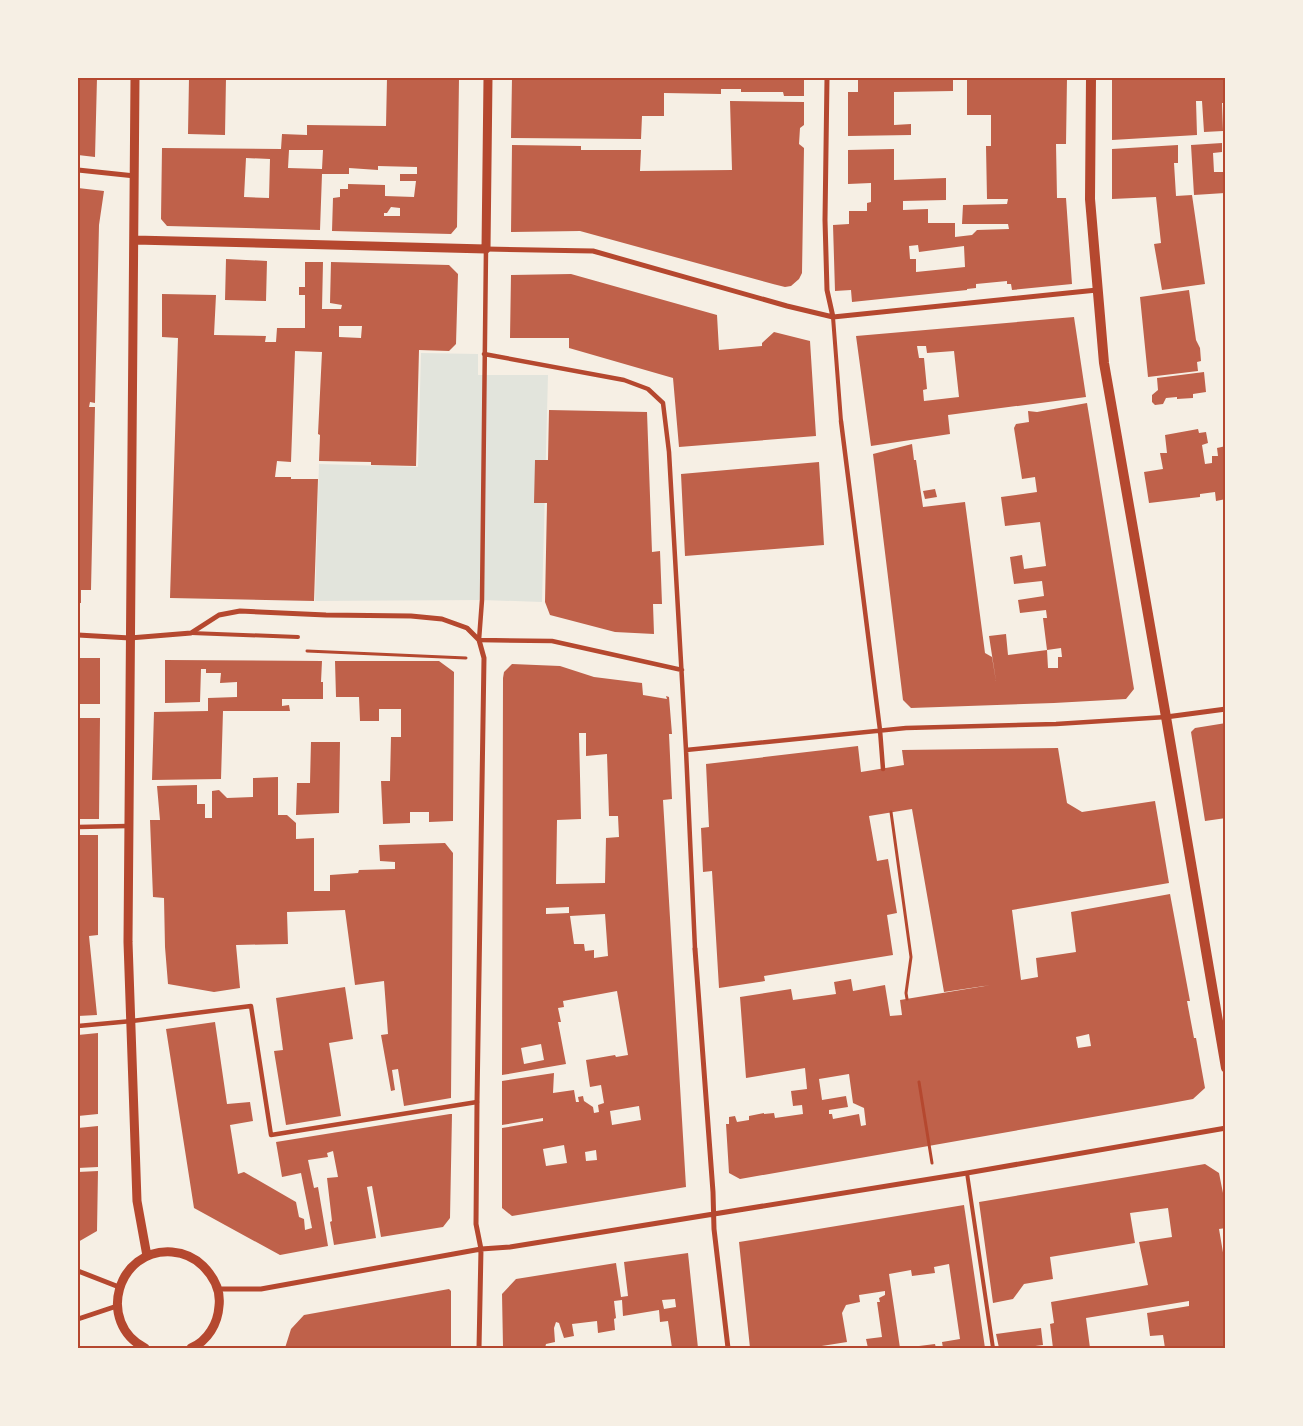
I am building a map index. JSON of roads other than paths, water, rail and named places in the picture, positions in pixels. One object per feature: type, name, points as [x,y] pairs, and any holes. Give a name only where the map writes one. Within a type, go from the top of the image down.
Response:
[{"type":"main road","points":[[1091,78],[1090,199],[1104,362],[1226,1068]]},
{"type":"street","points":[[135,78],[128,942],[137,1201],[146,1256]]},
{"type":"street","points":[[479,1348],[481,1249],[476,1224],[484,658],[479,640],[482,600],[488,78]]},
{"type":"street","points":[[827,78],[825,220],[827,290],[833,317]]},
{"type":"street","points":[[78,170],[135,176]]},
{"type":"street","points":[[134,240],[593,251],[786,306],[833,317],[1097,290]]},
{"type":"street","points":[[484,354],[624,380],[648,389],[663,403],[668,452],[682,670],[695,949],[714,1214],[728,1348]]},
{"type":"street","points":[[841,421],[880,730],[883,769]]},
{"type":"street","points":[[78,635],[130,638],[191,633],[219,615],[240,611],[410,616],[442,619],[467,628],[479,640],[552,641],[682,670]]},
{"type":"street","points":[[686,750],[906,728],[1056,724],[1166,717],[1226,709]]},
{"type":"street","points":[[78,827],[128,826]]},
{"type":"street","points":[[78,1026],[251,1006],[271,1135],[477,1102]]},
{"type":"street","points":[[218,1289],[261,1289],[481,1249],[510,1247],[967,1173],[1226,1128]]},
{"type":"street","points":[[145,1348],[132,1344],[119,1318],[117,1306],[120,1287],[125,1274],[135,1264],[146,1256],[164,1252],[181,1253],[197,1260],[210,1273],[218,1289],[220,1305],[216,1321],[209,1335],[191,1348]]},
{"type":"street","points":[[78,1271],[120,1287]]},
{"type":"street","points":[[78,1319],[117,1306]]},
{"type":"lane","points":[[833,317],[841,421]]},
{"type":"lane","points":[[191,633],[298,637]]},
{"type":"lane","points":[[967,1173],[993,1348]]}]
